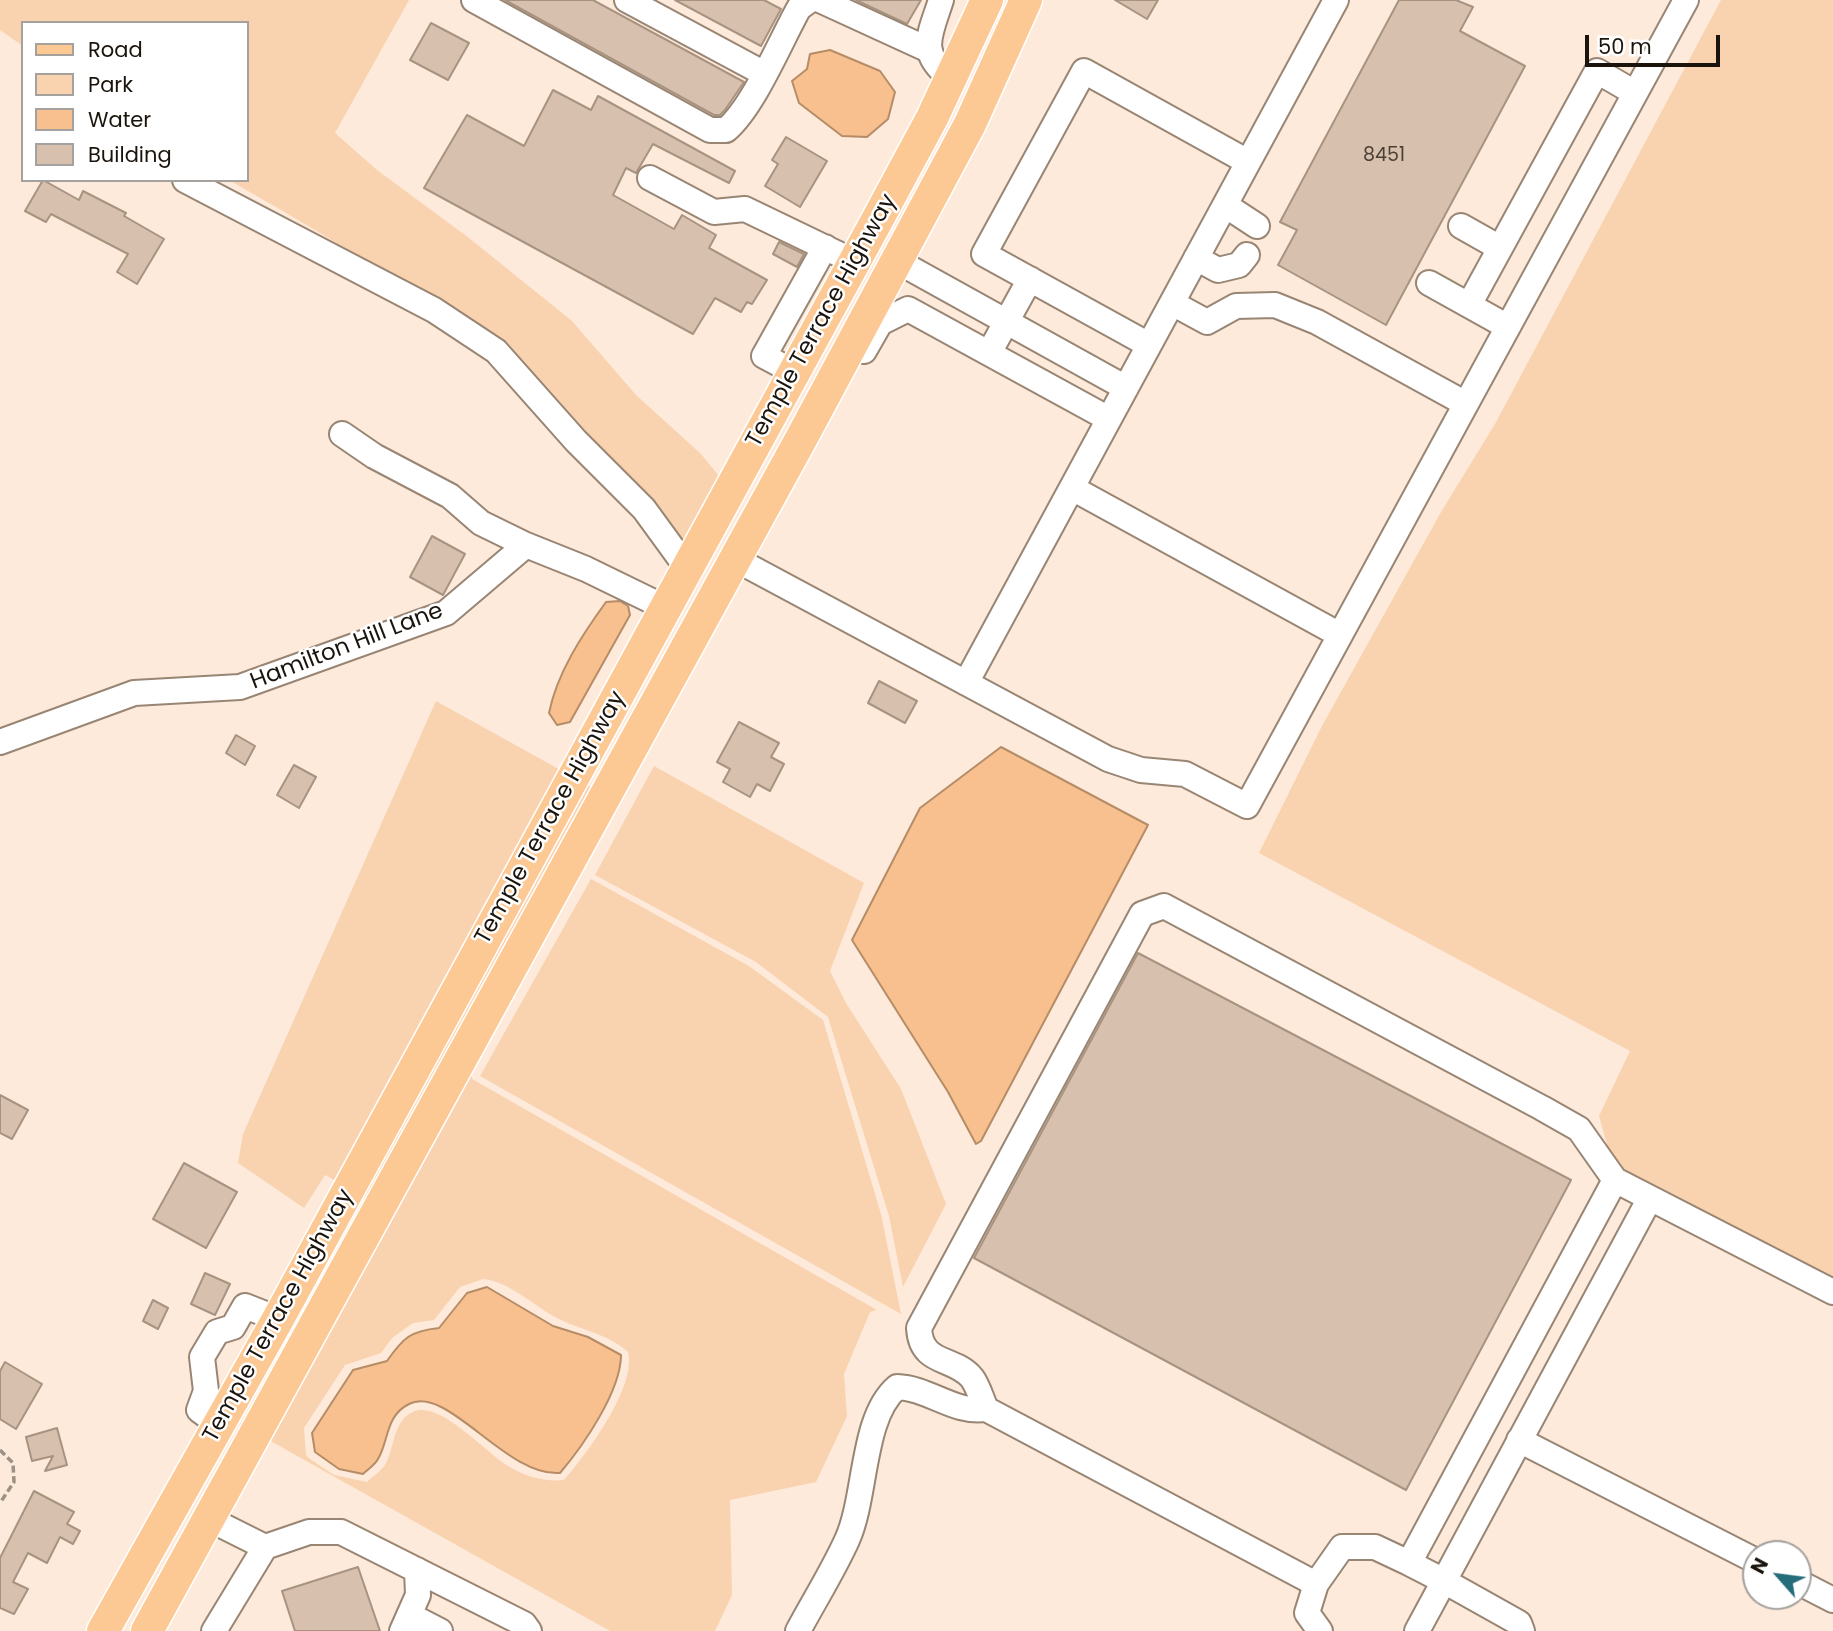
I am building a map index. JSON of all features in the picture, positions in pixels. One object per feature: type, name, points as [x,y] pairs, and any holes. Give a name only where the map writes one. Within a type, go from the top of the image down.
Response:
[{"type":"main road","name":"Temple Terrace Highway","points":[[108,1626],[855,262],[951,78],[987,0]]},
{"type":"main road","name":"Temple Terrace Highway","points":[[147,1631],[897,261],[970,124],[1026,0]]},
{"type":"main road","points":[[578,769],[611,787]]},
{"type":"main road","points":[[278,1319],[310,1335]]},
{"type":"street","points":[[474,0],[710,130],[726,131],[734,123],[807,1],[929,50]]},
{"type":"street","points":[[627,0],[763,73]]},
{"type":"street","points":[[942,0],[929,50],[935,67],[951,78]]},
{"type":"street","points":[[967,683],[1336,0]]},
{"type":"street","points":[[735,559],[1108,759],[1141,770],[1185,774],[1247,806],[1686,0]]},
{"type":"street","points":[[1469,304],[1597,71],[1635,93]]},
{"type":"street","points":[[1149,345],[984,254],[1084,72],[1248,162]]},
{"type":"street","points":[[650,178],[715,212],[745,209],[855,262]]},
{"type":"street","points":[[190,182],[434,310],[496,351],[576,441],[644,509],[687,568]]},
{"type":"street","points":[[1225,205],[1258,226]]},
{"type":"street","points":[[1461,226],[1500,248]]},
{"type":"street","points":[[794,372],[764,356],[825,247]]},
{"type":"street","points":[[1196,258],[1218,270],[1239,265],[1247,254]]},
{"type":"street","points":[[897,261],[1126,388]]},
{"type":"street","points":[[989,353],[1030,279]]},
{"type":"street","points":[[1429,284],[1508,327]]},
{"type":"street","points":[[1172,303],[1207,322],[1236,306],[1275,304],[1317,322],[1466,404]]},
{"type":"street","points":[[835,376],[861,356],[880,323],[908,309],[1110,419]]},
{"type":"street","points":[[342,434],[374,456],[450,496],[481,523],[666,608]]},
{"type":"street","points":[[1072,488],[1340,635]]},
{"type":"street","name":"Hamilton Hill Lane","points":[[0,742],[134,692],[240,687],[446,612],[526,545]]},
{"type":"street","points":[[986,1409],[972,1377],[927,1352],[920,1341],[919,1328],[1142,914],[1164,906],[1579,1129],[1615,1180],[1833,1292]]},
{"type":"street","points":[[1409,1563],[1615,1180]]},
{"type":"street","points":[[1418,1631],[1650,1198]]},
{"type":"street","points":[[220,1425],[199,1410],[206,1391],[202,1357],[217,1332],[233,1327],[245,1306],[278,1319]]},
{"type":"street","points":[[798,1631],[847,1540],[860,1501],[875,1426],[888,1395],[897,1387],[912,1387],[969,1411],[986,1409],[1315,1584]]},
{"type":"street","points":[[1519,1440],[1742,1554]]},
{"type":"street","points":[[209,1519],[265,1547]]},
{"type":"street","points":[[214,1631],[265,1547],[309,1532],[341,1532],[524,1624],[529,1631]]},
{"type":"street","points":[[1320,1631],[1307,1613],[1315,1584],[1342,1547],[1375,1547],[1444,1581],[1518,1623],[1522,1631]]},
{"type":"street","points":[[417,1570],[418,1595],[406,1623],[440,1631]]},
{"type":"street","points":[[1812,1589],[1833,1600]]},
{"type":"path","points":[[0,1450],[13,1463],[14,1482],[0,1503]]},
{"type":"green space","points":[[0,0],[409,0],[335,133],[377,170],[469,238],[572,321],[636,395],[701,454],[723,481],[690,542],[677,551],[536,400],[445,317],[367,262],[232,182],[248,182],[248,21],[21,21],[21,45],[0,30]]},
{"type":"green space","points":[[1721,0],[1833,0],[1833,1286],[1614,1169],[1599,1116],[1630,1051],[1259,853],[1322,726],[1441,512],[1495,424]]},
{"type":"green space","points":[[436,701],[564,772],[340,1183],[325,1175],[304,1208],[238,1163],[243,1134]]},
{"type":"green space","points":[[654,766],[864,883],[830,971],[846,1003],[901,1089],[946,1204],[903,1287],[889,1216],[828,1017],[756,962],[595,875]]},
{"type":"green space","points":[[582,782],[598,791],[372,1201],[358,1193]]},
{"type":"green space","points":[[623,789],[627,791],[472,1071],[472,1079],[877,1310],[870,1312],[844,1374],[847,1416],[816,1482],[730,1500],[732,1595],[715,1631],[610,1631],[267,1439]],"holes":[[[483,1279],[511,1289],[555,1317],[611,1340],[628,1352],[629,1366],[618,1401],[597,1437],[564,1480],[543,1479],[515,1470],[449,1420],[424,1410],[413,1412],[402,1421],[385,1466],[367,1482],[334,1475],[306,1455],[304,1428],[345,1365],[381,1353],[392,1338],[413,1323],[434,1320],[460,1287]]]},
{"type":"green space","points":[[591,879],[749,966],[823,1020],[881,1214],[901,1314],[480,1076]]},
{"type":"water","points":[[830,50],[880,71],[895,92],[888,119],[867,137],[842,136],[799,103],[792,81],[807,69],[810,54]]},
{"type":"water","points":[[620,601],[628,606],[630,615],[570,722],[557,725],[549,713],[564,669],[606,602]]},
{"type":"water","points":[[1001,747],[1148,825],[981,1141],[976,1144],[948,1092],[852,940],[920,808]]},
{"type":"water","points":[[487,1287],[553,1326],[588,1337],[621,1355],[615,1385],[608,1401],[560,1473],[540,1470],[519,1461],[459,1418],[424,1401],[401,1409],[392,1422],[378,1459],[363,1474],[339,1469],[315,1452],[312,1433],[353,1370],[387,1361],[408,1337],[421,1331],[439,1328],[467,1293]]},
{"type":"building","points":[[505,0],[593,0],[744,82],[725,110],[720,115],[714,115]]},
{"type":"building","points":[[675,0],[764,0],[781,9],[761,46]]},
{"type":"building","points":[[856,0],[921,0],[907,24]]},
{"type":"building","points":[[1115,0],[1158,0],[1147,19]]},
{"type":"building","points":[[1399,0],[1456,0],[1473,7],[1460,31],[1525,66],[1386,325],[1278,265],[1297,230],[1280,222]]},
{"type":"building","points":[[431,23],[469,43],[448,80],[410,60]]},
{"type":"building","points":[[553,90],[591,110],[598,96],[735,171],[729,183],[653,144],[636,173],[626,168],[613,195],[674,229],[682,215],[716,235],[709,248],[767,280],[752,304],[747,302],[741,312],[715,298],[693,334],[424,188],[467,115],[524,146]]},
{"type":"building","points":[[786,137],[827,161],[800,207],[765,186],[778,164],[772,160]]},
{"type":"building","points":[[42,182],[47,182],[79,200],[83,191],[126,213],[124,216],[164,239],[137,284],[117,272],[128,254],[51,214],[46,222],[25,211]]},
{"type":"building","points":[[779,242],[804,254],[797,267],[773,254]]},
{"type":"building","points":[[432,536],[465,554],[443,595],[410,577]]},
{"type":"building","points":[[879,681],[917,701],[905,723],[868,703]]},
{"type":"building","points":[[739,722],[779,743],[771,757],[784,764],[770,791],[757,784],[750,797],[723,782],[730,769],[717,762]]},
{"type":"building","points":[[236,735],[255,746],[245,765],[226,753]]},
{"type":"building","points":[[294,765],[316,777],[299,808],[277,795]]},
{"type":"building","points":[[1138,953],[1571,1180],[1406,1490],[974,1258]]},
{"type":"building","points":[[0,1095],[28,1110],[12,1139],[0,1133]]},
{"type":"building","points":[[184,1163],[237,1192],[206,1248],[153,1219]]},
{"type":"building","points":[[205,1273],[230,1284],[215,1315],[191,1304]]},
{"type":"building","points":[[153,1300],[168,1308],[158,1329],[143,1321]]},
{"type":"building","points":[[5,1362],[42,1384],[16,1429],[0,1419],[0,1371]]},
{"type":"building","points":[[57,1428],[67,1465],[45,1471],[53,1456],[32,1461],[26,1437]]},
{"type":"building","points":[[34,1491],[74,1512],[67,1524],[80,1531],[73,1544],[60,1537],[47,1563],[28,1553],[13,1582],[28,1589],[14,1614],[0,1608],[0,1558]]},
{"type":"building","points":[[358,1567],[380,1631],[295,1631],[282,1591]]}]
